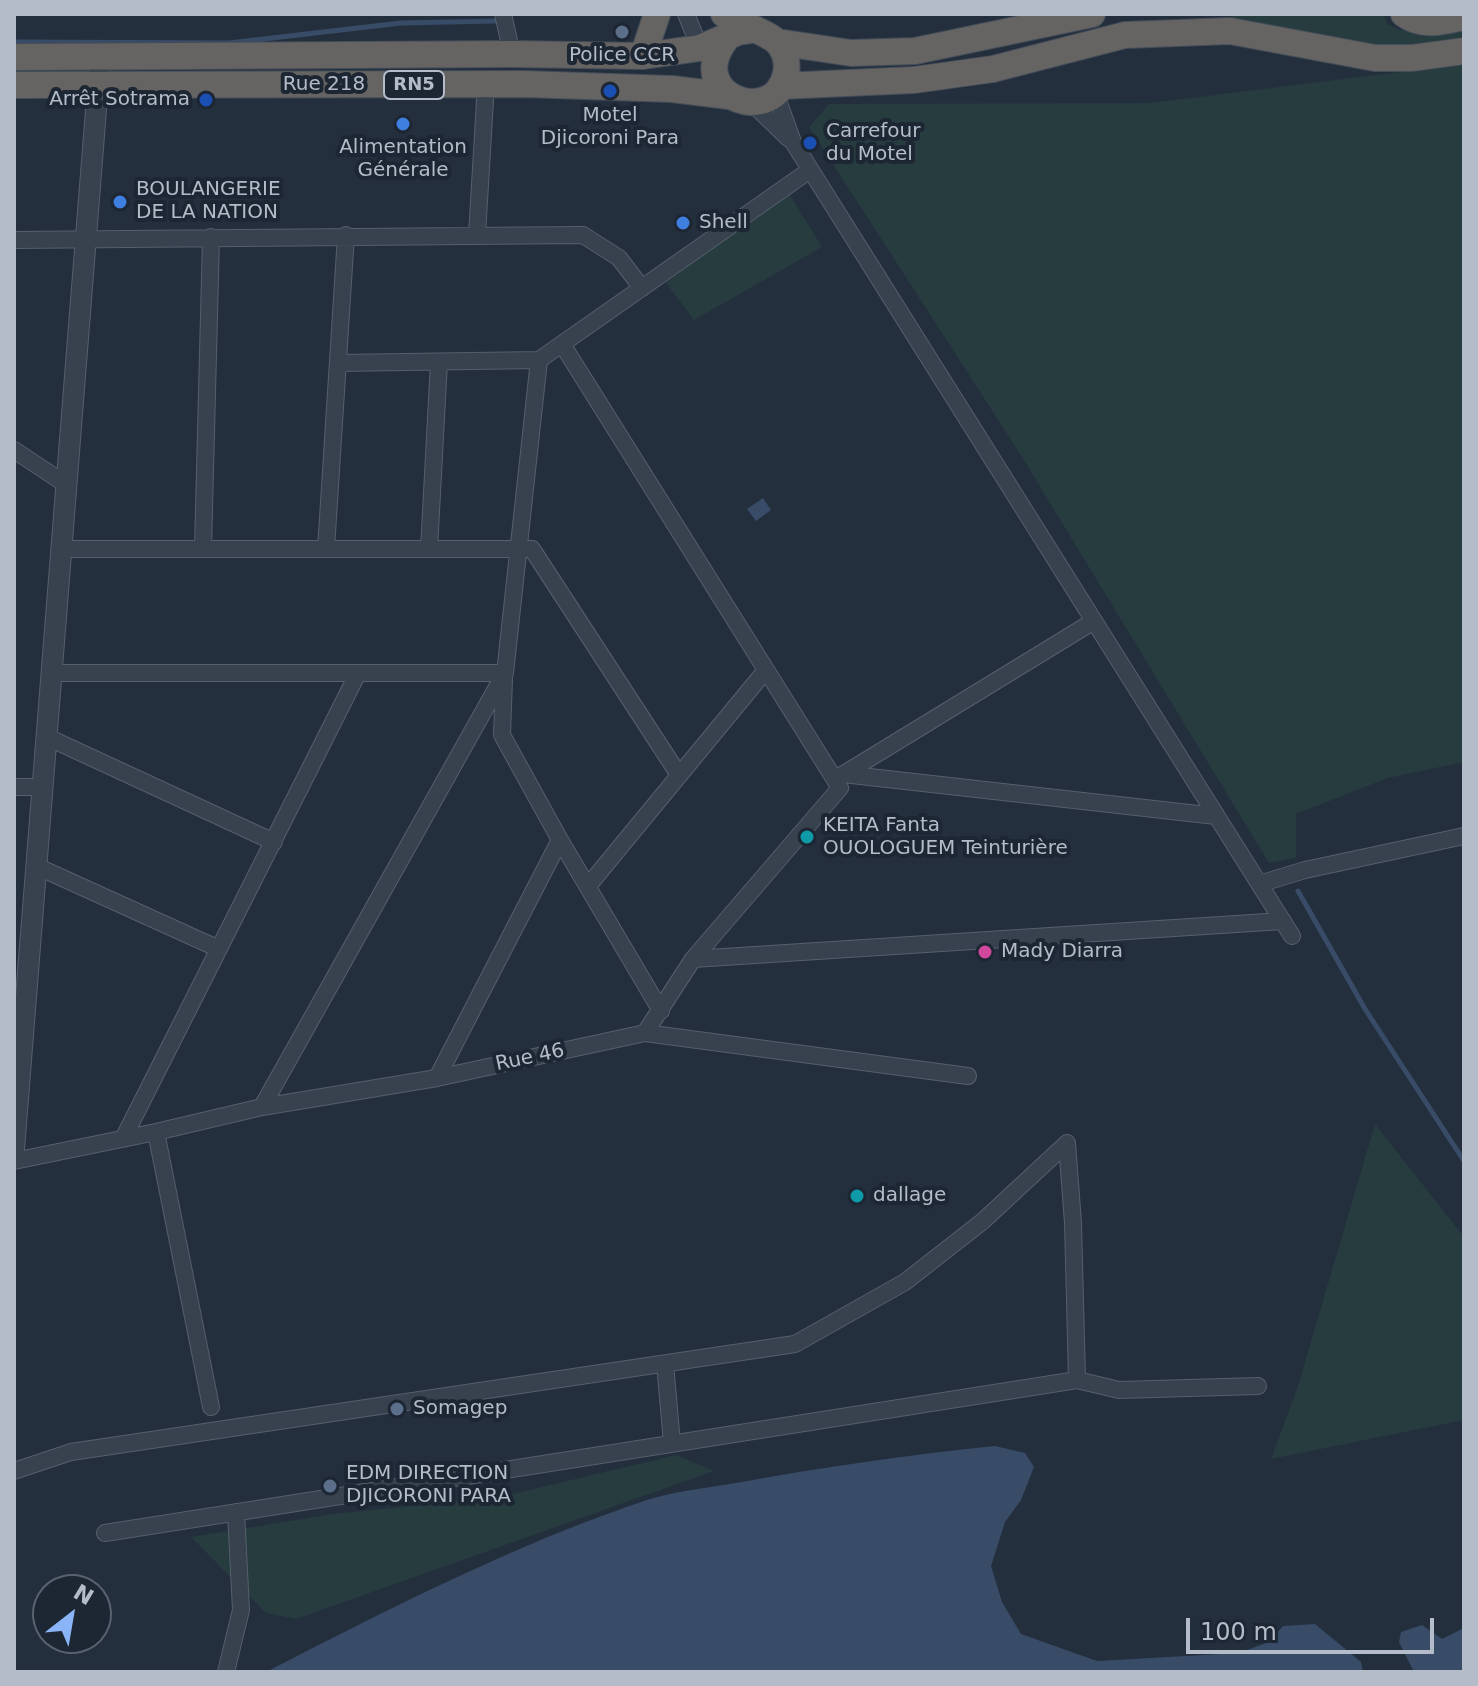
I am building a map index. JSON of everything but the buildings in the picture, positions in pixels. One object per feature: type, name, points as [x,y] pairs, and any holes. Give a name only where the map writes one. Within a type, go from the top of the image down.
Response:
[{"type":"highway","points":[[643,56],[657,14]]},
{"type":"highway","name":"RN5","points":[[14,57],[643,56],[700,48],[725,26],[738,32],[752,30],[766,34],[777,42],[851,53],[915,51],[1092,14]]},
{"type":"highway","name":"RN5","points":[[751,91],[914,80],[993,69],[1125,35],[1189,14]]},
{"type":"highway","points":[[1404,14],[1412,20],[1430,24],[1464,17]]},
{"type":"highway","points":[[725,26],[714,65],[751,91],[787,63],[777,42]]},
{"type":"highway","points":[[1125,35],[1230,31],[1375,58],[1412,58],[1464,51]]},
{"type":"highway","name":"Rue 218","points":[[14,85],[486,84],[751,91]]},
{"type":"street","points":[[503,14],[512,54]]},
{"type":"street","points":[[686,14],[700,48],[751,91],[793,142],[1292,936]]},
{"type":"street","points":[[14,1149],[18,1049],[43,787],[100,56]]},
{"type":"street","points":[[477,235],[486,84]]},
{"type":"street","points":[[751,91],[793,142]]},
{"type":"street","points":[[338,363],[539,360],[810,170]]},
{"type":"street","points":[[326,549],[346,235]]},
{"type":"street","points":[[14,240],[583,235],[619,258],[642,288]]},
{"type":"street","points":[[203,549],[211,237]]},
{"type":"street","points":[[562,344],[766,670],[839,777],[840,788],[693,959],[645,1033]]},
{"type":"street","points":[[539,360],[505,673],[502,735],[661,1011]]},
{"type":"street","points":[[429,549],[439,362]]},
{"type":"street","points":[[14,450],[67,485]]},
{"type":"street","points":[[62,549],[532,549],[679,775]]},
{"type":"street","points":[[839,777],[1094,621]]},
{"type":"street","points":[[588,886],[766,670]]},
{"type":"street","points":[[52,673],[505,673]]},
{"type":"street","points":[[123,1139],[358,673]]},
{"type":"street","points":[[262,1107],[505,673]]},
{"type":"street","points":[[47,737],[274,842]]},
{"type":"street","points":[[839,777],[1216,816]]},
{"type":"street","points":[[14,787],[43,787]]},
{"type":"street","points":[[1259,884],[1305,870],[1464,836]]},
{"type":"street","points":[[437,1078],[560,840]]},
{"type":"street","points":[[36,866],[219,949]]},
{"type":"street","points":[[693,959],[1283,921]]},
{"type":"street","name":"Rue 46","points":[[14,1161],[262,1107],[437,1078],[645,1033],[968,1076]]},
{"type":"street","points":[[156,1132],[211,1407]]},
{"type":"street","points":[[14,1471],[71,1452],[795,1344],[905,1282],[983,1221],[1067,1143],[1073,1223],[1077,1380]]},
{"type":"street","points":[[665,1364],[672,1443]]},
{"type":"street","points":[[105,1533],[1077,1380],[1119,1390],[1258,1386]]},
{"type":"street","points":[[226,1672],[241,1610],[236,1512]]},
{"type":"green space","points":[[1238,14],[1384,14],[1387,24],[1416,33],[1464,27],[1464,41],[1391,51],[1222,20]]},
{"type":"green space","points":[[1464,64],[1464,762],[1388,778],[1296,814],[1296,858],[1269,863],[1022,457],[809,127],[829,104],[1150,103]]},
{"type":"green space","points":[[787,190],[822,247],[694,320],[666,283]]},
{"type":"green space","points":[[1375,1124],[1464,1237],[1464,1420],[1271,1459],[1297,1389]]},
{"type":"green space","points":[[676,1455],[714,1471],[296,1619],[266,1613],[191,1537],[333,1514],[500,1497]]},
{"type":"water","points":[[763,498],[771,510],[756,521],[747,509]]},
{"type":"water","points":[[995,1446],[1025,1453],[1034,1467],[1021,1500],[1005,1522],[991,1566],[1002,1602],[1021,1634],[1097,1661],[1239,1653],[1269,1642],[1283,1626],[1315,1624],[1361,1662],[1363,1672],[266,1672],[501,1557],[647,1500],[897,1457]]},
{"type":"water","points":[[1422,1625],[1442,1639],[1464,1628],[1464,1672],[1414,1672],[1399,1642],[1401,1632]]},
{"type":"waterway","points":[[14,42],[229,43],[401,23],[495,21]]},
{"type":"waterway","points":[[1298,891],[1365,1009],[1464,1161]]},
{"type":"place","name":"Police CCR","points":[[622,32]]},
{"type":"place","name":"Motel Djicoroni Para","points":[[610,91]]},
{"type":"place","name":"Arrêt Sotrama","points":[[206,100]]},
{"type":"place","name":"Alimentation Générale","points":[[403,124]]},
{"type":"place","name":"Carrefour du Motel","points":[[810,143]]},
{"type":"place","name":"BOULANGERIE DE LA NATION","points":[[120,202]]},
{"type":"place","name":"Shell","points":[[683,223]]},
{"type":"place","name":"KEITA Fanta OUOLOGUEM Teinturière","points":[[807,837]]},
{"type":"place","name":"Mady Diarra","points":[[985,952]]},
{"type":"place","name":"dallage","points":[[857,1196]]},
{"type":"place","name":"Somagep","points":[[397,1409]]},
{"type":"place","name":"EDM DIRECTION DJICORONI PARA","points":[[330,1486]]}]
